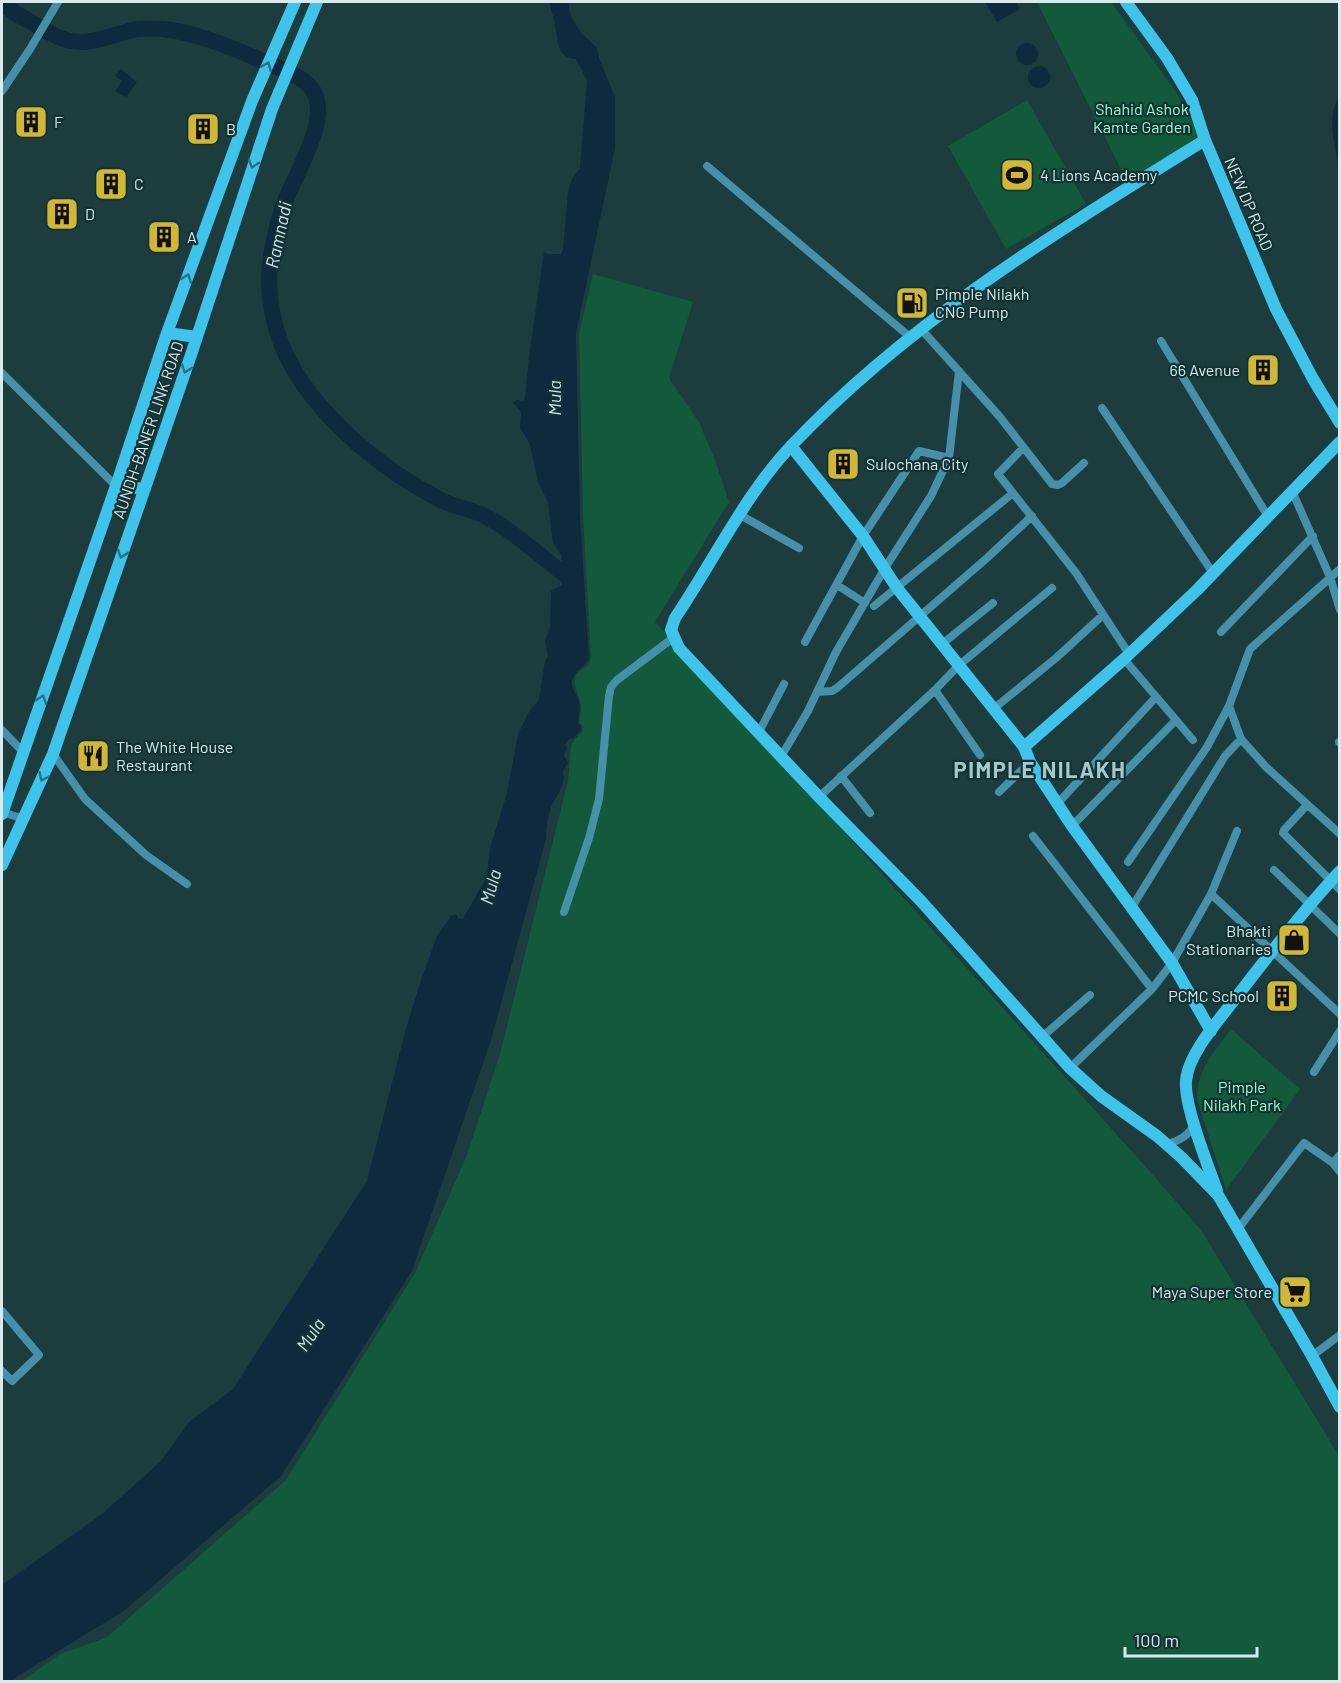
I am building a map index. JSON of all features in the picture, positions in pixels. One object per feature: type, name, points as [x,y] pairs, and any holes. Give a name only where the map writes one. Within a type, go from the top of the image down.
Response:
[{"type":"street","points":[[2,91],[57,2]]},
{"type":"street","name":"AUNDH-BANER LINK ROAD","points":[[2,813],[167,333],[252,101],[295,2]]},
{"type":"street","name":"AUNDH-BANER LINK ROAD","points":[[2,865],[53,754],[197,337],[272,109],[317,2]]},
{"type":"street","name":"NEW DP ROAD","points":[[1126,2],[1180,78],[1192,100],[1205,140],[1276,309],[1313,379],[1340,423]]},
{"type":"street","points":[[1205,140],[1056,234],[921,329],[842,397],[791,446],[752,496],[675,618],[671,630],[680,648],[819,797],[921,901],[1070,1068],[1101,1096],[1166,1144],[1218,1195]]},
{"type":"street","points":[[707,166],[910,337]]},
{"type":"street","points":[[921,329],[1000,417],[1055,485],[1062,483],[1084,463]]},
{"type":"street","points":[[167,333],[197,337]]},
{"type":"street","points":[[1161,341],[1267,515]]},
{"type":"street","points":[[782,756],[836,652],[930,496],[949,458],[959,371]]},
{"type":"street","points":[[2,373],[116,486],[145,489]]},
{"type":"street","points":[[1102,408],[1213,573]]},
{"type":"street","points":[[1024,747],[1127,656],[1213,573],[1292,491],[1306,471],[1340,442]]},
{"type":"street","points":[[791,446],[863,536],[897,588],[992,710],[1024,747],[1030,762],[1072,826],[1172,963],[1211,1031]]},
{"type":"street","points":[[1023,448],[998,474],[1076,573],[1127,656],[1156,697],[1194,740]]},
{"type":"street","points":[[805,642],[863,536],[919,452],[949,458]]},
{"type":"street","points":[[1292,491],[1330,577],[1340,610]]},
{"type":"street","points":[[874,606],[1013,494]]},
{"type":"street","points":[[740,515],[799,549]]},
{"type":"street","points":[[817,692],[832,691],[837,688],[1032,516]]},
{"type":"street","points":[[1221,632],[1313,536]]},
{"type":"street","points":[[1128,862],[1207,747],[1229,706],[1250,649],[1340,569]]},
{"type":"street","points":[[837,585],[865,603]]},
{"type":"street","points":[[819,797],[958,666],[1052,588]]},
{"type":"street","points":[[942,644],[993,603]]},
{"type":"street","points":[[992,710],[1056,658],[1103,615]]},
{"type":"street","points":[[564,912],[589,838],[599,799],[611,687],[673,638]]},
{"type":"street","points":[[759,732],[784,684]]},
{"type":"street","points":[[935,690],[980,755]]},
{"type":"street","points":[[1058,803],[1156,697]]},
{"type":"street","points":[[1229,706],[1240,739],[1266,767],[1340,834]]},
{"type":"street","points":[[1072,826],[1176,720]]},
{"type":"street","points":[[2,730],[23,752]]},
{"type":"street","points":[[1132,907],[1225,756],[1240,739]]},
{"type":"street","points":[[53,754],[85,799],[146,855],[187,884]]},
{"type":"street","points":[[999,792],[1030,762]]},
{"type":"street","points":[[841,776],[870,813]]},
{"type":"street","points":[[1307,805],[1283,833],[1335,886]]},
{"type":"street","points":[[2,813],[24,819]]},
{"type":"street","points":[[1070,1068],[1152,989],[1172,963],[1211,894],[1237,831]]},
{"type":"street","points":[[1033,836],[1152,989]]},
{"type":"street","points":[[1274,870],[1340,933]]},
{"type":"street","points":[[1338,1402],[1218,1195],[1186,1092],[1186,1080],[1188,1069],[1211,1031],[1272,950],[1311,904],[1335,886],[1340,871]]},
{"type":"street","points":[[1211,894],[1340,1014]]},
{"type":"street","points":[[1042,1037],[1090,995]]},
{"type":"street","points":[[1314,1072],[1340,1032]]},
{"type":"street","points":[[1166,1144],[1183,1138],[1191,1131],[1195,1123]]},
{"type":"street","points":[[1238,1228],[1304,1143],[1333,1163],[1340,1172]]},
{"type":"street","points":[[1333,1163],[1340,1155]]},
{"type":"street","points":[[2,1311],[39,1355],[12,1381],[2,1371]]},
{"type":"street","points":[[1312,1356],[1340,1335]]},
{"type":"green space","name":"Shahid Ashok Kamte Garden","points":[[1037,2],[1111,2],[1178,95],[1200,137],[1127,181]]},
{"type":"green space","name":"4 Lions Academy","points":[[1027,100],[1086,204],[1006,249],[948,146]]},
{"type":"green space","points":[[593,274],[693,302],[669,378],[699,422],[729,502],[655,622],[1201,1230],[1339,1456],[1339,1681],[20,1682],[62,1653],[106,1638],[286,1480],[415,1273],[467,1155],[500,1054],[568,781],[571,746],[583,731],[579,722],[581,707],[575,679],[582,669],[588,666],[591,658],[583,516],[579,334]]},
{"type":"green space","name":"Pimple Nilakh Park","points":[[1231,1029],[1300,1089],[1226,1190],[1197,1099],[1203,1069]]},
{"type":"water","name":"Mula","points":[[549,2],[568,2],[570,14],[581,33],[597,48],[615,97],[615,148],[576,333],[580,516],[589,659],[575,674],[572,681],[579,702],[578,723],[581,730],[565,745],[567,748],[564,755],[568,763],[563,771],[562,787],[549,814],[546,839],[491,1040],[412,1271],[281,1476],[125,1610],[10,1681],[2,1681],[2,1585],[102,1514],[160,1462],[189,1422],[233,1389],[367,1181],[405,1032],[437,936],[451,916],[456,914],[458,918],[463,919],[487,876],[490,848],[507,793],[518,734],[530,710],[539,700],[545,661],[548,657],[545,641],[550,628],[551,591],[562,585],[561,555],[553,543],[548,502],[538,482],[530,445],[520,427],[521,412],[513,403],[517,400],[524,401],[525,398],[544,252],[561,254],[563,250],[568,192],[572,179],[580,168],[587,80],[576,59],[565,56],[560,48]]},
{"type":"water","points":[[985,2],[1016,2],[1020,9],[997,22]]},
{"type":"water","points":[[1027,43],[1035,46],[1038,54],[1035,62],[1027,65],[1019,62],[1016,54],[1019,46]]},
{"type":"water","points":[[1039,66],[1047,69],[1050,77],[1047,85],[1039,88],[1031,85],[1028,77],[1031,69]]},
{"type":"water","points":[[121,69],[137,82],[126,97],[115,91],[122,81],[115,76]]},
{"type":"water","points":[[1339,97],[1339,169],[1332,123]]},
{"type":"waterway","name":"Ramnadi","points":[[4,2],[20,16],[48,32],[74,42],[94,41],[140,29],[176,31],[240,51],[290,73],[308,84],[317,100],[318,114],[311,144],[281,213],[269,270],[270,300],[276,329],[287,357],[307,390],[322,409],[377,460],[418,488],[439,499],[496,522],[568,577]]},
{"type":"place","name":"F","points":[[31,122]]},
{"type":"place","name":"B","points":[[203,129]]},
{"type":"place","name":"4 Lions Academy","points":[[1017,175]]},
{"type":"place","name":"C","points":[[111,184]]},
{"type":"place","name":"D","points":[[62,214]]},
{"type":"place","name":"A","points":[[164,237]]},
{"type":"place","name":"Pimple Nilakh CNG Pump","points":[[912,303]]},
{"type":"place","name":"66 Avenue","points":[[1263,370]]},
{"type":"place","name":"Sulochana City","points":[[843,464]]},
{"type":"place","name":"The White House Restaurant","points":[[93,756]]},
{"type":"place","name":"Bhakti Stationaries","points":[[1294,940]]},
{"type":"place","name":"PCMC School","points":[[1282,996]]},
{"type":"place","name":"Maya Super Store","points":[[1295,1292]]},
{"type":"district","name":"PIMPLE NILAKH","points":[[1040,770]]}]
